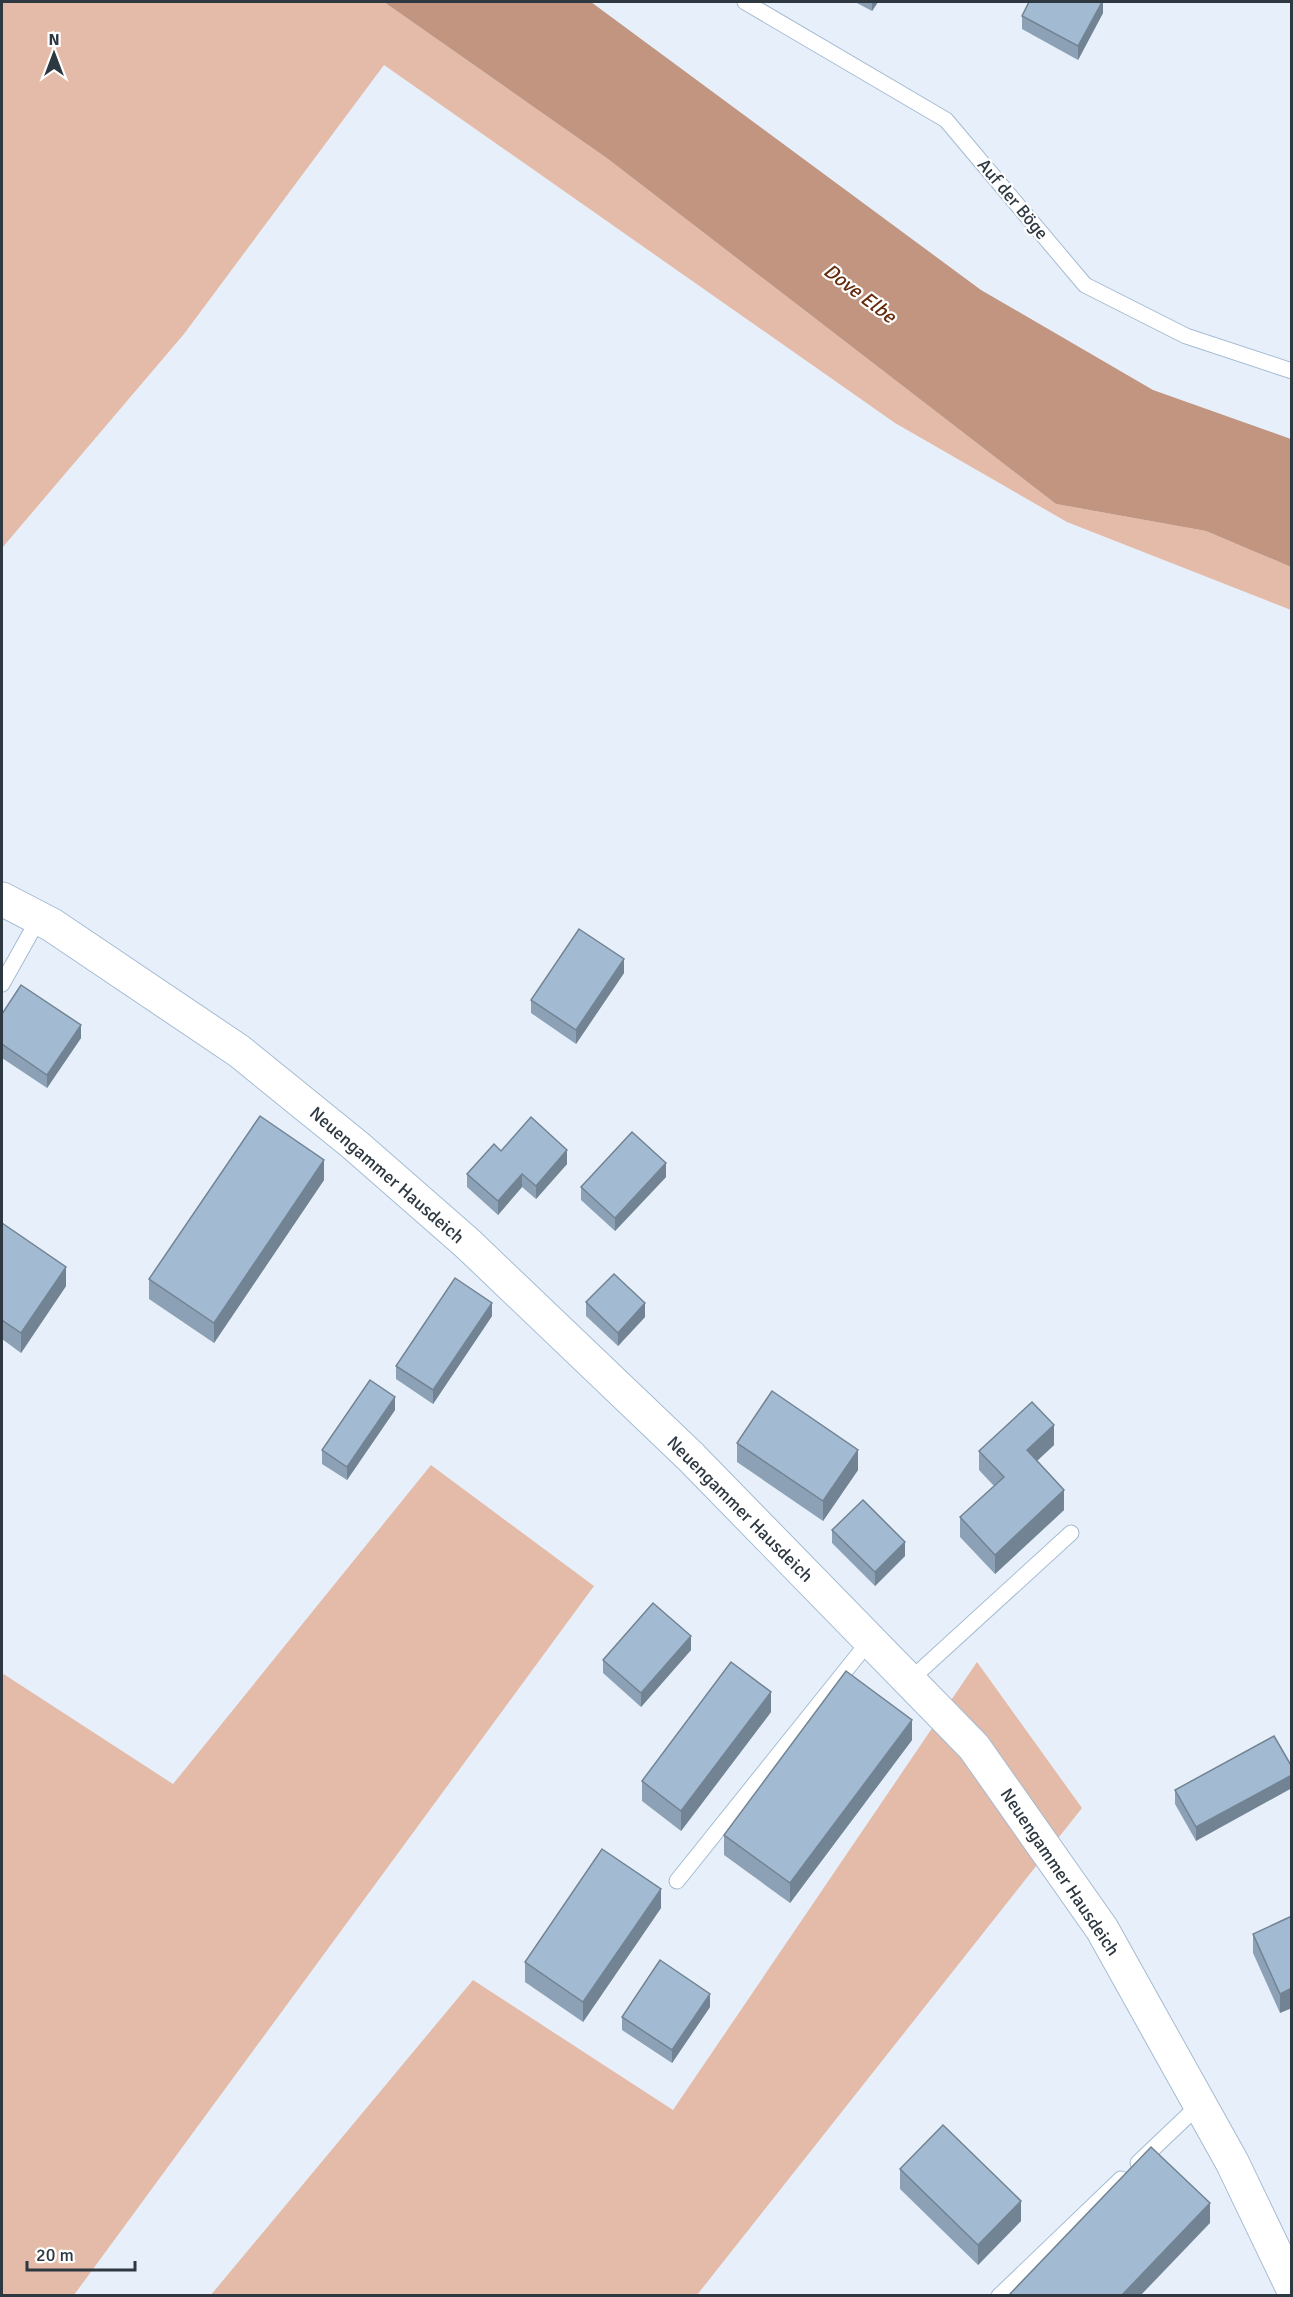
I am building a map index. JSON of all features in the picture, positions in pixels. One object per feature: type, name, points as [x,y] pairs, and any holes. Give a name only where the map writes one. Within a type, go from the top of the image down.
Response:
[{"type":"street","name":"Neuengammer Hausdeich","points":[[2,899],[39,918],[239,1051],[356,1145],[467,1243],[682,1449],[974,1747],[1102,1929],[1232,2162],[1292,2287]]},
{"type":"lane","name":"Auf der Böge","points":[[745,2],[946,120],[1085,285],[1186,336],[1292,371]]},
{"type":"lane","points":[[2,984],[39,918]]},
{"type":"lane","points":[[909,1681],[1071,1533]]},
{"type":"lane","points":[[677,1881],[870,1640]]},
{"type":"lane","points":[[999,2295],[1200,2104]]},
{"type":"shaded area","points":[[2,2],[384,2],[608,159],[1056,504],[1206,531],[1291,567],[1291,610],[1067,522],[895,423],[384,65],[184,334],[2,548]]},
{"type":"shaded area","points":[[431,1465],[594,1586],[74,2295],[2,2295],[2,1673],[173,1784]]},
{"type":"shaded area","points":[[977,1662],[1082,1808],[697,2295],[210,2296],[473,1980],[673,2110]]},
{"type":"water","name":"Dove Elbe","points":[[384,2],[591,2],[981,290],[1153,390],[1291,439],[1291,567],[1206,531],[1056,504],[608,159]]},
{"type":"building","points":[[1029,2],[1102,2],[1078,46],[1022,16]]},
{"type":"building","points":[[579,929],[624,959],[576,1030],[531,1000]]},
{"type":"building","points":[[21,985],[81,1025],[47,1075],[2,1044],[2,1014]]},
{"type":"building","points":[[260,1116],[324,1160],[214,1323],[149,1279]]},
{"type":"building","points":[[531,1117],[567,1150],[536,1186],[522,1174],[498,1201],[467,1174],[494,1144],[501,1151]]},
{"type":"building","points":[[632,1132],[666,1163],[615,1218],[581,1187]]},
{"type":"building","points":[[2,1223],[66,1267],[21,1333],[2,1320]]},
{"type":"building","points":[[614,1274],[645,1303],[618,1333],[586,1302]]},
{"type":"building","points":[[455,1278],[492,1303],[433,1390],[396,1366]]},
{"type":"building","points":[[370,1380],[395,1397],[347,1467],[322,1450]]},
{"type":"building","points":[[772,1391],[858,1450],[823,1501],[737,1443]]},
{"type":"building","points":[[1032,1402],[1054,1425],[1027,1450],[1064,1490],[995,1555],[960,1517],[1004,1477],[979,1451]]},
{"type":"building","points":[[863,1500],[905,1542],[875,1572],[832,1530]]},
{"type":"building","points":[[653,1603],[691,1636],[641,1693],[603,1660]]},
{"type":"building","points":[[731,1662],[771,1692],[681,1811],[642,1781]]},
{"type":"building","points":[[846,1671],[912,1720],[790,1883],[724,1835]]},
{"type":"building","points":[[1274,1736],[1292,1767],[1292,1775],[1196,1827],[1175,1790]]},
{"type":"building","points":[[602,1849],[661,1889],[583,2002],[525,1962]]},
{"type":"building","points":[[1292,1916],[1292,1988],[1280,1994],[1253,1934]]},
{"type":"building","points":[[660,1960],[710,1994],[672,2050],[622,2017]]},
{"type":"building","points":[[943,2125],[1021,2201],[978,2245],[900,2169]]},
{"type":"building","points":[[1151,2147],[1210,2203],[1122,2295],[1009,2295]]}]
